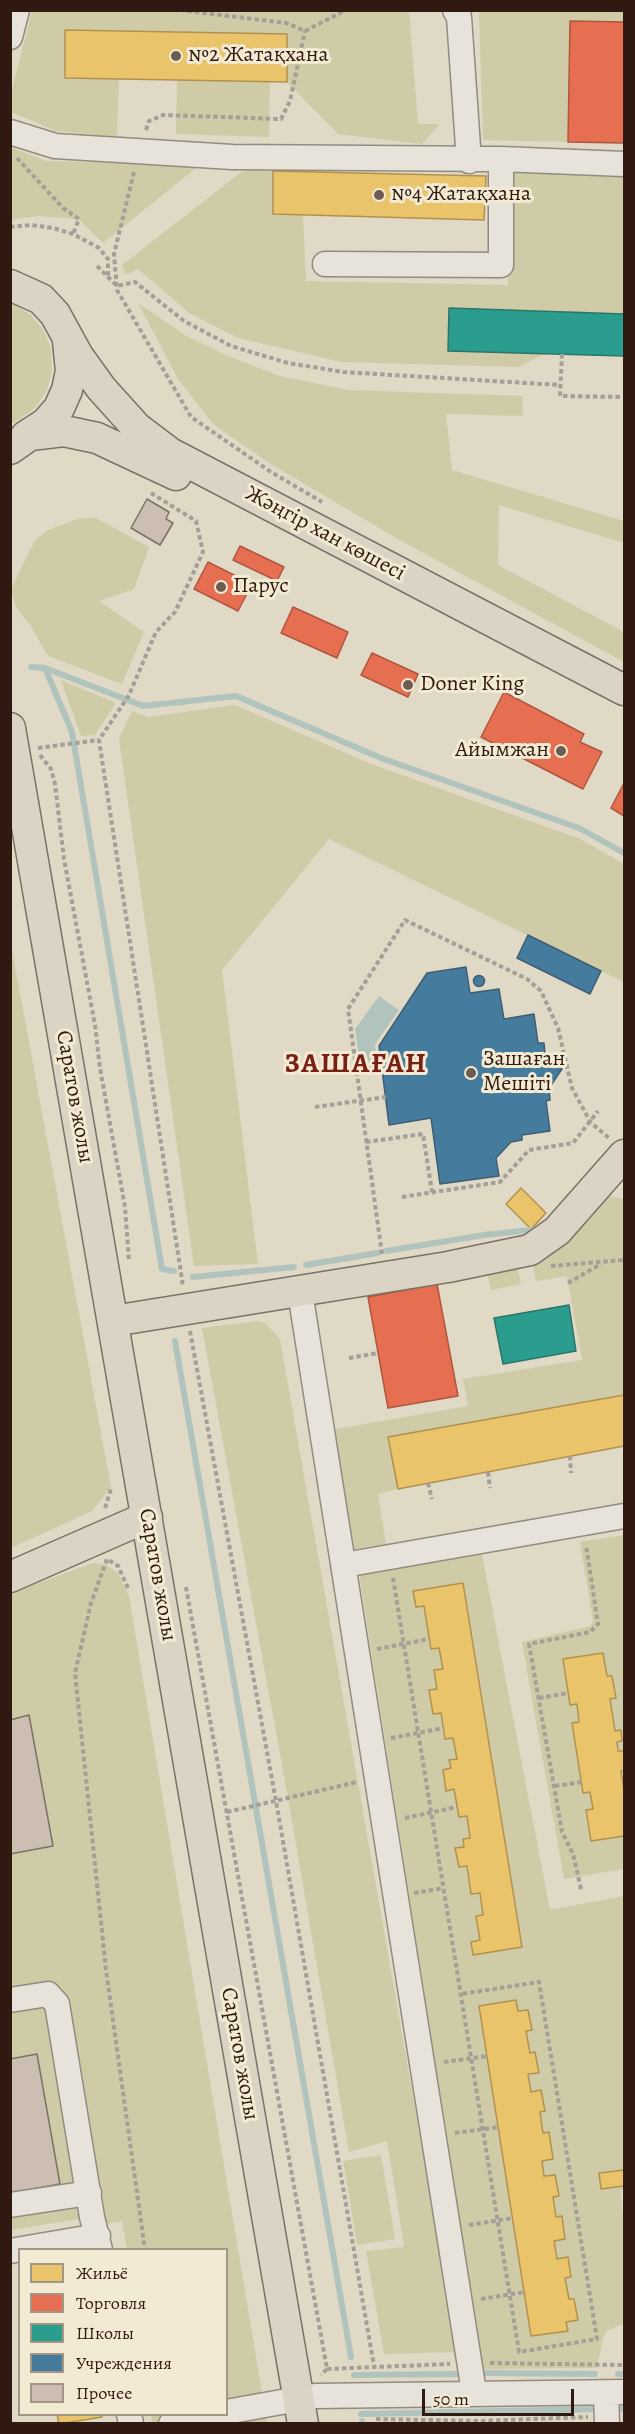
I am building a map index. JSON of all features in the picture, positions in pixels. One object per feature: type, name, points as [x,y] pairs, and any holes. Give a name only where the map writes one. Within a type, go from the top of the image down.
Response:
[{"type":"main road","name":"Жәңгір хан көшесі","points":[[10,285],[41,299],[55,314],[78,356],[107,395],[137,428],[170,453],[624,690]]},
{"type":"main road","name":"Жәңгір хан көшесі","points":[[17,442],[46,423],[59,408],[67,390],[71,361],[65,332]]},
{"type":"main road","name":"Жәңгір хан көшесі","points":[[17,442],[50,431],[83,434],[142,458],[624,711]]},
{"type":"main road","name":"Саратов жолы","points":[[10,728],[113,1321],[138,1521]]},
{"type":"main road","name":"Саратов жолы","points":[[10,832],[138,1521],[296,2408]]},
{"type":"main road","points":[[113,1321],[300,1292],[530,1250],[557,1231],[620,1150]]},
{"type":"main road","points":[[10,1577],[138,1521]]},
{"type":"street","points":[[10,38],[17,10]]},
{"type":"street","points":[[455,10],[459,16],[469,161]]},
{"type":"street","points":[[10,132],[55,146],[232,157],[469,161],[501,159],[624,164]]},
{"type":"street","points":[[325,264],[501,265],[501,159]]},
{"type":"street","points":[[300,1292],[398,1896],[474,2392]]},
{"type":"street","points":[[344,1565],[624,1516]]},
{"type":"street","points":[[10,2000],[43,1994],[55,1999],[99,2243],[43,2248]]},
{"type":"street","points":[[10,2205],[89,2193]]},
{"type":"street","points":[[228,2412],[474,2392],[611,2406]]},
{"type":"street","points":[[171,2424],[208,2416]]},
{"type":"path","points":[[180,10],[286,23],[305,31],[346,10]]},
{"type":"path","points":[[305,31],[290,100],[281,118],[163,115],[149,121],[139,151],[114,254],[117,290],[191,417],[271,472],[328,505]]},
{"type":"path","points":[[10,150],[63,208],[79,219],[72,234]]},
{"type":"path","points":[[10,226],[31,225],[53,228],[72,234],[99,248],[108,260],[108,277]]},
{"type":"path","points":[[97,266],[117,286]]},
{"type":"path","points":[[117,286],[135,282],[184,321],[231,346],[288,363],[343,372],[560,385]]},
{"type":"path","points":[[562,354],[560,396],[624,397]]},
{"type":"path","points":[[148,491],[196,521],[203,552],[175,612],[156,632],[129,695],[99,740],[186,1310],[276,1801],[374,2366]]},
{"type":"path","points":[[99,740],[32,749],[45,760],[55,784],[64,859],[95,1024],[100,1068],[125,1207],[129,1267]]},
{"type":"path","points":[[383,1261],[348,1009],[405,920],[527,979],[541,991],[558,1028],[572,1088],[590,1120],[620,1150]]},
{"type":"path","points":[[315,1107],[386,1097]]},
{"type":"path","points":[[402,1197],[500,1182],[529,1150],[573,1143],[598,1111]]},
{"type":"path","points":[[366,1142],[423,1134],[432,1192]]},
{"type":"path","points":[[547,1267],[624,1260]]},
{"type":"path","points":[[568,1283],[607,1261]]},
{"type":"path","points":[[349,1358],[378,1353]]},
{"type":"path","points":[[570,1456],[571,1473]]},
{"type":"path","points":[[488,1472],[490,1488]]},
{"type":"path","points":[[428,1483],[432,1499]]},
{"type":"path","points":[[581,1889],[573,1854],[562,1832],[528,1644],[590,1632],[598,1624],[586,1545]]},
{"type":"path","points":[[390,1558],[519,2352],[597,2339],[539,1982],[461,1994]]},
{"type":"path","points":[[128,1588],[118,1566],[107,1559],[91,1603],[75,1673],[106,1970],[145,2248]]},
{"type":"path","points":[[185,1581],[327,2369]]},
{"type":"path","points":[[358,1652],[429,1639]]},
{"type":"path","points":[[539,1698],[568,1693]]},
{"type":"path","points":[[373,1741],[444,1728]]},
{"type":"path","points":[[227,1812],[378,1777]]},
{"type":"path","points":[[555,1786],[582,1782]]},
{"type":"path","points":[[386,1822],[457,1807]]},
{"type":"path","points":[[398,1896],[443,1888]]},
{"type":"path","points":[[424,2065],[487,2056]]},
{"type":"path","points":[[435,2136],[499,2127]]},
{"type":"path","points":[[449,2228],[513,2218]]},
{"type":"path","points":[[461,2303],[525,2292]]},
{"type":"path","points":[[296,2408],[315,2381],[327,2369],[362,2367]]},
{"type":"path","points":[[372,2419],[478,2421],[611,2406]]},
{"type":"shaded area","points":[[409,10],[418,124],[440,124],[422,144],[338,134],[287,82],[287,34],[66,30],[65,78],[119,79],[117,137],[56,131],[11,112],[11,93],[32,11]]},
{"type":"shaded area","points":[[479,11],[624,11],[624,22],[570,22],[568,142],[483,140]]},
{"type":"shaded area","points":[[177,80],[270,82],[269,137],[176,134]]},
{"type":"shaded area","points":[[10,147],[46,161],[201,164],[103,243],[79,219],[38,216],[11,220]]},
{"type":"shaded area","points":[[508,169],[624,172],[624,314],[449,308],[448,350],[545,354],[518,367],[342,362],[238,338],[189,313],[138,269],[126,275],[122,265],[244,170],[273,171],[273,214],[303,215],[306,281],[508,285]]},
{"type":"shaded area","points":[[11,303],[31,315],[44,331],[51,350],[52,370],[47,390],[36,407],[11,423]]},
{"type":"shaded area","points":[[138,303],[185,335],[228,356],[280,376],[348,390],[522,396],[523,416],[446,414],[452,470],[624,521],[624,543],[499,505],[498,565],[624,632],[624,662],[403,542],[269,463],[214,425],[178,379]]},
{"type":"shaded area","points":[[96,518],[149,547],[134,589],[99,601],[144,632],[122,684],[48,656],[30,625],[16,607],[11,589],[35,540],[48,530],[78,519]]},
{"type":"shaded area","points":[[61,680],[116,703],[95,735],[81,736]]},
{"type":"shaded area","points":[[235,705],[371,764],[580,839],[624,864],[624,982],[329,839],[222,970],[258,1264],[194,1266],[119,739],[132,711],[148,717]]},
{"type":"shaded area","points":[[10,939],[111,1487],[92,1511],[11,1548]]},
{"type":"shaded area","points":[[379,996],[399,1010],[375,1044],[378,1068],[361,1070],[355,1029]]},
{"type":"shaded area","points":[[610,1196],[624,1199],[624,1395],[389,1437],[398,1489],[378,1494],[386,1544],[354,1549],[331,1430],[468,1406],[463,1379],[582,1360],[567,1276],[536,1281],[533,1264],[550,1256]]},
{"type":"shaded area","points":[[517,1265],[521,1284],[491,1290],[487,1271]]},
{"type":"shaded area","points":[[257,1321],[265,1323],[280,1339],[458,2352],[384,2354],[366,2251],[404,2247],[387,2141],[349,2152],[288,1798],[202,1328]]},
{"type":"shaded area","points":[[624,1535],[624,1751],[618,1751],[617,1742],[622,1741],[621,1730],[615,1731],[610,1699],[616,1698],[612,1676],[607,1676],[570,1705],[577,1704],[579,1722],[572,1723],[583,1793],[590,1792],[593,1809],[586,1811],[591,1841],[624,1836],[624,1869],[564,1879],[522,1642],[590,1626],[593,1621],[580,1542]]},
{"type":"shaded area","points":[[481,1550],[550,1910],[624,1896],[624,2170],[599,2174],[601,2189],[624,2186],[624,2189],[620,2190],[624,2220],[624,2324],[608,2330],[603,2338],[597,2368],[483,2369],[359,1573]],"holes":[[[463,1583],[522,1946],[522,1947],[480,1940],[476,1917],[483,1915],[480,1893],[471,1894],[467,1866],[459,1867],[456,1848],[464,1847],[463,1840],[470,1838],[467,1816],[459,1817],[454,1789],[446,1790],[443,1770],[451,1768],[449,1760],[457,1759],[453,1738],[441,1713],[434,1670],[443,1669],[439,1648],[431,1648],[424,1606],[416,1606],[413,1591]],[[516,2000],[518,2011],[528,2010],[532,2030],[526,2031],[530,2053],[535,2052],[539,2072],[528,2074],[531,2092],[541,2090],[545,2111],[540,2112],[543,2133],[549,2132],[542,2161],[544,2176],[555,2175],[558,2195],[553,2197],[556,2217],[562,2217],[565,2239],[554,2241],[557,2259],[568,2258],[571,2276],[565,2278],[569,2299],[575,2299],[578,2320],[566,2322],[567,2331],[532,2336]]]},
{"type":"shaded area","points":[[93,1563],[106,1565],[118,1573],[129,1596],[267,2423],[153,2423],[151,2416],[228,2416],[228,2248],[127,2248],[122,2221],[105,2224],[103,2215],[11,2230],[11,1593]]},
{"type":"shaded area","points":[[381,2155],[395,2239],[357,2245],[343,2161]]},
{"type":"building: Жильё","name":"№2 Жатақхана","points":[[65,30],[287,34],[287,82],[65,78]]},
{"type":"building: Жильё","name":"№4 Жатақхана","points":[[273,171],[486,176],[484,220],[273,214]]},
{"type":"building: Жильё","points":[[521,1188],[546,1213],[531,1229],[506,1204]]},
{"type":"building: Жильё","points":[[624,1395],[624,1446],[398,1489],[388,1437]]},
{"type":"building: Жильё","points":[[463,1583],[522,1947],[473,1955],[471,1942],[480,1940],[476,1916],[483,1915],[480,1893],[471,1894],[467,1866],[459,1867],[455,1848],[464,1847],[463,1839],[470,1838],[467,1816],[459,1817],[454,1789],[446,1791],[443,1770],[451,1768],[449,1760],[457,1759],[453,1738],[445,1739],[441,1713],[433,1714],[429,1690],[437,1689],[434,1670],[443,1669],[439,1648],[431,1649],[424,1606],[416,1607],[413,1591]]},
{"type":"building: Жильё","points":[[603,1653],[607,1676],[612,1676],[616,1698],[610,1699],[615,1731],[621,1730],[622,1741],[617,1742],[618,1751],[624,1751],[624,1771],[621,1771],[624,1790],[624,1836],[591,1841],[586,1810],[593,1809],[590,1792],[583,1793],[572,1723],[579,1722],[577,1704],[570,1705],[563,1659]]},
{"type":"building: Жильё","points":[[516,2000],[518,2011],[528,2010],[532,2030],[526,2031],[530,2053],[535,2052],[539,2073],[528,2074],[531,2092],[541,2090],[545,2111],[540,2112],[543,2133],[549,2132],[553,2159],[542,2161],[544,2176],[555,2175],[559,2196],[553,2197],[556,2217],[562,2216],[565,2239],[554,2241],[557,2259],[568,2257],[571,2277],[565,2278],[569,2299],[574,2299],[578,2320],[566,2322],[568,2331],[531,2336],[479,2006]]},
{"type":"building: Жильё","points":[[624,2170],[624,2186],[601,2189],[599,2173]]},
{"type":"building: Жильё","points":[[57,2416],[102,2416],[102,2417],[59,2424]]},
{"type":"building: Торговля","points":[[570,21],[624,22],[624,143],[568,142]]},
{"type":"building: Торговля","points":[[240,546],[284,567],[277,581],[233,560]]},
{"type":"building: Торговля","points":[[208,562],[252,584],[238,611],[194,589]]},
{"type":"building: Торговля","points":[[293,607],[348,632],[337,658],[281,633]]},
{"type":"building: Торговля","points":[[372,653],[418,674],[408,697],[361,675]]},
{"type":"building: Торговля","points":[[504,692],[584,734],[580,742],[602,752],[583,789],[481,737]]},
{"type":"building: Торговля","points":[[624,783],[624,816],[611,808]]},
{"type":"building: Торговля","points":[[437,1284],[458,1396],[388,1408],[368,1297]]},
{"type":"building: Школы","points":[[449,308],[624,314],[624,356],[448,351]]},
{"type":"building: Школы","points":[[569,1305],[576,1351],[503,1364],[494,1318]]},
{"type":"building: Учреждения","points":[[528,935],[601,971],[590,994],[517,958]]},
{"type":"building: Учреждения","name":"Зашаған Мешіті","points":[[466,967],[470,993],[499,989],[504,1019],[534,1014],[538,1043],[544,1043],[545,1054],[562,1069],[549,1088],[550,1100],[546,1101],[550,1131],[522,1135],[522,1140],[511,1142],[496,1158],[499,1176],[440,1184],[431,1118],[389,1125],[379,1046],[427,973]]},
{"type":"building: Учреждения","points":[[479,975],[485,981],[479,987],[473,981]]},
{"type":"building: Прочее","points":[[147,499],[169,512],[166,519],[173,523],[160,545],[131,528]]},
{"type":"building: Прочее","points":[[29,1715],[53,1846],[10,1854],[10,1720]]},
{"type":"building: Прочее","points":[[37,2054],[60,2184],[10,2193],[10,2059]]},
{"type":"waterway","points":[[31,667],[45,668],[72,732],[162,1269],[174,1271]]},
{"type":"waterway","points":[[45,668],[143,706],[236,696],[381,758],[579,828],[624,853]]},
{"type":"waterway","points":[[386,1251],[484,1235],[540,1229]]},
{"type":"waterway","points":[[306,1265],[378,1253]]},
{"type":"waterway","points":[[193,1277],[294,1267]]},
{"type":"waterway","points":[[175,1341],[351,2357]]},
{"type":"waterway","points":[[483,2373],[595,2374]]},
{"type":"waterway","points":[[354,2375],[461,2374]]},
{"type":"waterway","points":[[618,2374],[624,2374]]},
{"type":"waterway","points":[[361,2414],[596,2409]]},
{"type":"waterway","points":[[618,2409],[624,2409]]},
{"type":"place","name":"№2 Жатақхана","points":[[176,56]]},
{"type":"place","name":"№4 Жатақхана","points":[[379,195]]},
{"type":"place","name":"Парус","points":[[221,587]]},
{"type":"place","name":"Doner King","points":[[408,685]]},
{"type":"place","name":"Айымжан","points":[[561,751]]},
{"type":"place","name":"Зашаған Мешіті","points":[[471,1073]]},
{"type":"district","name":"ЗАШАҒАН","points":[[356,1065]]}]
